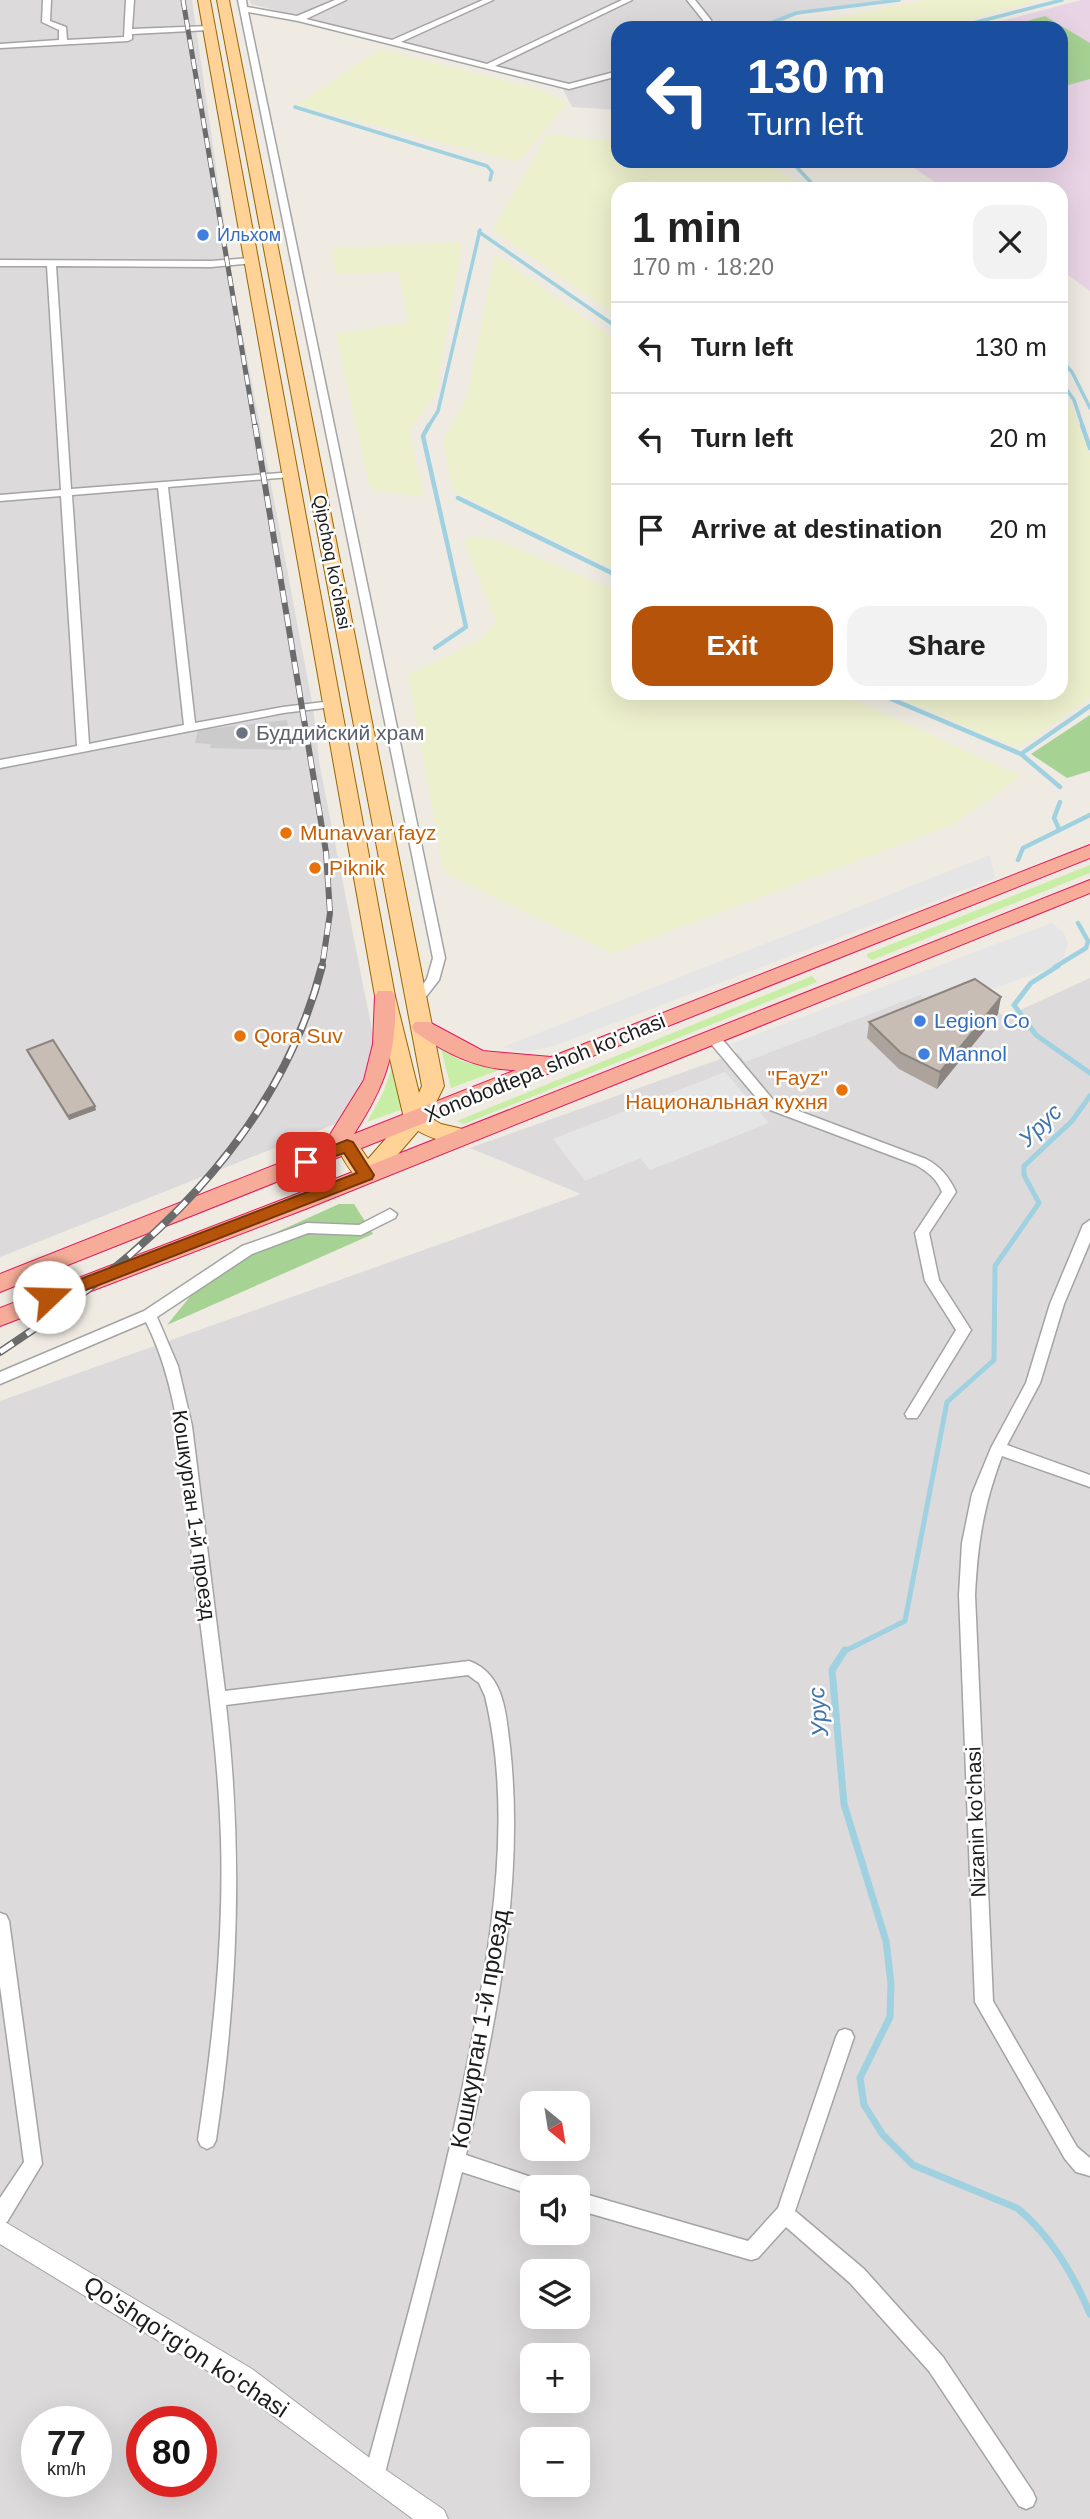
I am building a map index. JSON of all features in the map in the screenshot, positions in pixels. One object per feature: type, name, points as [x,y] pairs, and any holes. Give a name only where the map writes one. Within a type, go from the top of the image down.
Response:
[{"type":"highway","name":"Xonobodtepa shoh ko'chasi","points":[[0,1283],[1090,851]]},
{"type":"highway","name":"Xonobodtepa shoh ko'chasi","points":[[0,1317],[367,1175],[1090,886]]},
{"type":"highway","points":[[845,949],[842,957],[845,966],[867,974]]},
{"type":"highway","points":[[339,1149],[380,1068],[387,1033],[384,996]]},
{"type":"highway","points":[[422,1027],[458,1052],[491,1062],[530,1063],[571,1057]]},
{"type":"main road","name":"Qipchoq ko'chasi","points":[[204,0],[384,996],[415,1119]]},
{"type":"main road","name":"Qipchoq ko'chasi","points":[[223,0],[433,1086],[428,1103],[367,1175]]},
{"type":"main road","points":[[333,713],[362,718]]},
{"type":"main road","points":[[415,1119],[435,1131],[463,1136]]},
{"type":"main road","points":[[339,1149],[367,1175]]},
{"type":"street","points":[[47,0],[46,22],[63,29],[63,42]]},
{"type":"street","points":[[0,46],[128,39],[130,0]]},
{"type":"street","points":[[298,19],[342,0]]},
{"type":"street","points":[[393,43],[489,0]]},
{"type":"street","points":[[489,66],[628,0]]},
{"type":"street","points":[[691,0],[707,21]]},
{"type":"street","points":[[417,1000],[433,980],[439,958],[243,5],[573,88],[611,75]]},
{"type":"street","points":[[127,32],[209,28]]},
{"type":"street","points":[[0,263],[251,261]]},
{"type":"street","points":[[51,263],[83,746]]},
{"type":"street","points":[[0,498],[290,474]]},
{"type":"street","points":[[163,484],[190,726]]},
{"type":"street","points":[[0,764],[190,726],[333,713]]},
{"type":"street","points":[[712,1036],[770,1105],[921,1162],[932,1168],[945,1183],[948,1192],[922,1233],[932,1281],[964,1330],[912,1414]]},
{"type":"street","points":[[0,1378],[149,1315],[247,1250],[307,1228],[361,1230],[390,1214]]},
{"type":"street","name":"Nizanin ko'chasi","points":[[1090,1225],[1057,1304],[1033,1383],[998,1448],[974,1519],[967,1595],[984,2002],[1071,2153],[1083,2166],[1090,2167]]},
{"type":"street","name":"Кошкурган 1-й проезд","points":[[149,1315],[160,1333],[171,1364],[185,1439],[217,1699],[230,1885],[222,2049],[207,2140]]},
{"type":"street","points":[[998,1448],[1090,1481]]},
{"type":"street","name":"Кошкурган 1-й проезд","points":[[217,1699],[454,1668],[475,1670],[488,1683],[497,1718],[503,1766],[503,1896],[495,1974],[457,2161],[374,2477]]},
{"type":"street","points":[[0,1921],[33,2164],[0,2215]]},
{"type":"street","points":[[590,2204],[751,2251],[785,2214],[845,2037]]},
{"type":"street","points":[[457,2161],[520,2182]]},
{"type":"street","points":[[785,2214],[857,2276],[936,2364],[1026,2499]]},
{"type":"street","name":"Qo'shqo'rg'on ko'chasi","points":[[0,2231],[243,2378],[374,2477],[435,2519]]},
{"type":"shaded area","points":[[0,0],[192,0],[231,272],[313,707],[320,767],[373,1035],[371,1061],[362,1089],[335,1124],[0,1257]]},
{"type":"shaded area","points":[[250,0],[898,0],[809,10],[783,21],[611,21],[611,110],[572,107],[560,83],[251,4]]},
{"type":"shaded area","points":[[1090,0],[1090,291],[1068,275],[1068,182],[935,182],[914,168],[1068,168],[1068,21],[1002,21]]},
{"type":"shaded area","name":"Буддийский храм","points":[[287,720],[291,750],[210,748],[211,744],[195,743],[198,730]]},
{"type":"shaded area","points":[[990,855],[995,878],[551,1047],[524,1052],[503,1047]]},
{"type":"shaded area","points":[[1052,923],[1064,933],[1068,943],[1064,957],[1051,968],[937,1009],[920,995],[745,1062],[731,1044]]},
{"type":"shaded area","points":[[948,978],[1005,1017],[1090,978],[1090,2519],[0,2519],[0,1401],[581,1194],[470,1148]]},
{"type":"shaded area","points":[[725,1072],[769,1123],[650,1170],[640,1158],[585,1181],[553,1139]]},
{"type":"green space","points":[[925,0],[1041,0],[962,21],[820,21]]},
{"type":"green space","points":[[1045,16],[1053,21],[1027,21]]},
{"type":"green space","points":[[1068,30],[1090,43],[1090,79],[1068,85]]},
{"type":"green space","points":[[380,49],[539,89],[568,102],[518,162],[297,105]]},
{"type":"green space","points":[[547,134],[611,141],[611,168],[771,168],[798,182],[611,182],[611,312],[493,230]]},
{"type":"green space","points":[[462,242],[436,394],[409,431],[424,497],[370,489],[336,334],[408,323],[399,272],[337,274],[330,249]]},
{"type":"green space","points":[[495,254],[611,337],[611,568],[453,491],[443,441],[468,394]]},
{"type":"green space","points":[[1068,401],[1090,456],[1090,698],[1018,748],[904,700],[1068,700]]},
{"type":"green space","points":[[470,537],[495,539],[611,589],[611,700],[854,700],[1021,776],[952,825],[612,953],[444,873],[408,675],[480,640],[496,622],[464,541]]},
{"type":"green space","points":[[1090,715],[1090,771],[1067,778],[1031,754]]},
{"type":"green space","points":[[1090,865],[1090,873],[872,960],[867,957],[867,954]]},
{"type":"green space","points":[[812,976],[817,982],[464,1124],[457,1121]]},
{"type":"green space","points":[[441,1049],[463,1062],[502,1069],[451,1088]]},
{"type":"green space","points":[[392,1067],[403,1109],[367,1122],[383,1093]]},
{"type":"green space","points":[[339,1204],[354,1204],[373,1234],[167,1325],[222,1257]]},
{"type":"building","name":"Mannol","points":[[975,979],[1001,997],[940,1072],[901,1053],[869,1022]]},
{"type":"building","points":[[53,1040],[95,1106],[68,1116],[27,1050]]},
{"type":"waterway","name":"Урус","points":[[776,21],[796,13],[899,0]]},
{"type":"waterway","points":[[981,21],[1062,0]]},
{"type":"waterway","points":[[295,107],[487,166],[492,172],[490,180]]},
{"type":"waterway","name":"Урус","points":[[798,168],[810,182]]},
{"type":"waterway","points":[[428,427],[438,411],[479,232]]},
{"type":"waterway","points":[[479,232],[611,323]]},
{"type":"waterway","name":"Урус","points":[[1068,368],[1090,408]]},
{"type":"waterway","points":[[1068,391],[1074,400],[1083,427]]},
{"type":"waterway","points":[[429,425],[423,436],[466,627],[435,648]]},
{"type":"waterway","points":[[1082,425],[1090,448]]},
{"type":"waterway","points":[[458,498],[611,573]]},
{"type":"waterway","points":[[894,700],[1021,754]]},
{"type":"waterway","points":[[1021,754],[1090,706]]},
{"type":"waterway","points":[[1021,754],[1060,787]]},
{"type":"waterway","points":[[1059,829],[1054,818],[1060,802]]},
{"type":"waterway","name":"Урус","points":[[1018,860],[1023,848],[1090,815]]},
{"type":"waterway","name":"Урус","points":[[1055,967],[1086,948],[1088,941],[1078,923]]},
{"type":"waterway","name":"Урус","points":[[1058,966],[1031,983],[1014,1005],[1036,1035],[1090,1073]]},
{"type":"waterway","name":"Урус","points":[[844,1651],[905,1621],[947,1402],[994,1360],[995,1266],[1039,1203],[1024,1175],[1024,1166],[1072,1121],[1090,1096]]},
{"type":"waterway","name":"Урус","points":[[844,1651],[832,1670],[844,1804],[886,1941],[891,1983],[890,2017],[860,2078],[864,2105],[883,2135],[913,2165],[1017,2208],[1029,2219],[1060,2256],[1090,2314]]},
{"type":"railway","points":[[183,0],[255,427]]},
{"type":"railway","points":[[255,425],[326,852],[330,913],[322,967]]},
{"type":"railway","points":[[0,1352],[53,1316],[104,1276],[153,1234],[198,1189],[238,1139],[273,1086],[301,1028],[322,966]]},
{"type":"place","name":"Ильхом","points":[[203,235]]},
{"type":"place","name":"Буддийский храм","points":[[242,733]]},
{"type":"place","name":"Munavvar fayz","points":[[286,833]]},
{"type":"place","name":"Piknik","points":[[315,868]]},
{"type":"place","name":"Legion Co","points":[[920,1021]]},
{"type":"place","name":"Qora Suv","points":[[240,1036]]},
{"type":"place","name":"Mannol","points":[[924,1054]]},
{"type":"place","name":"\"Fayz\" Национальная кухня","points":[[842,1090]]},
{"type":"route","points":[[49,1297],[367,1175],[347,1146],[306,1162]]}]
